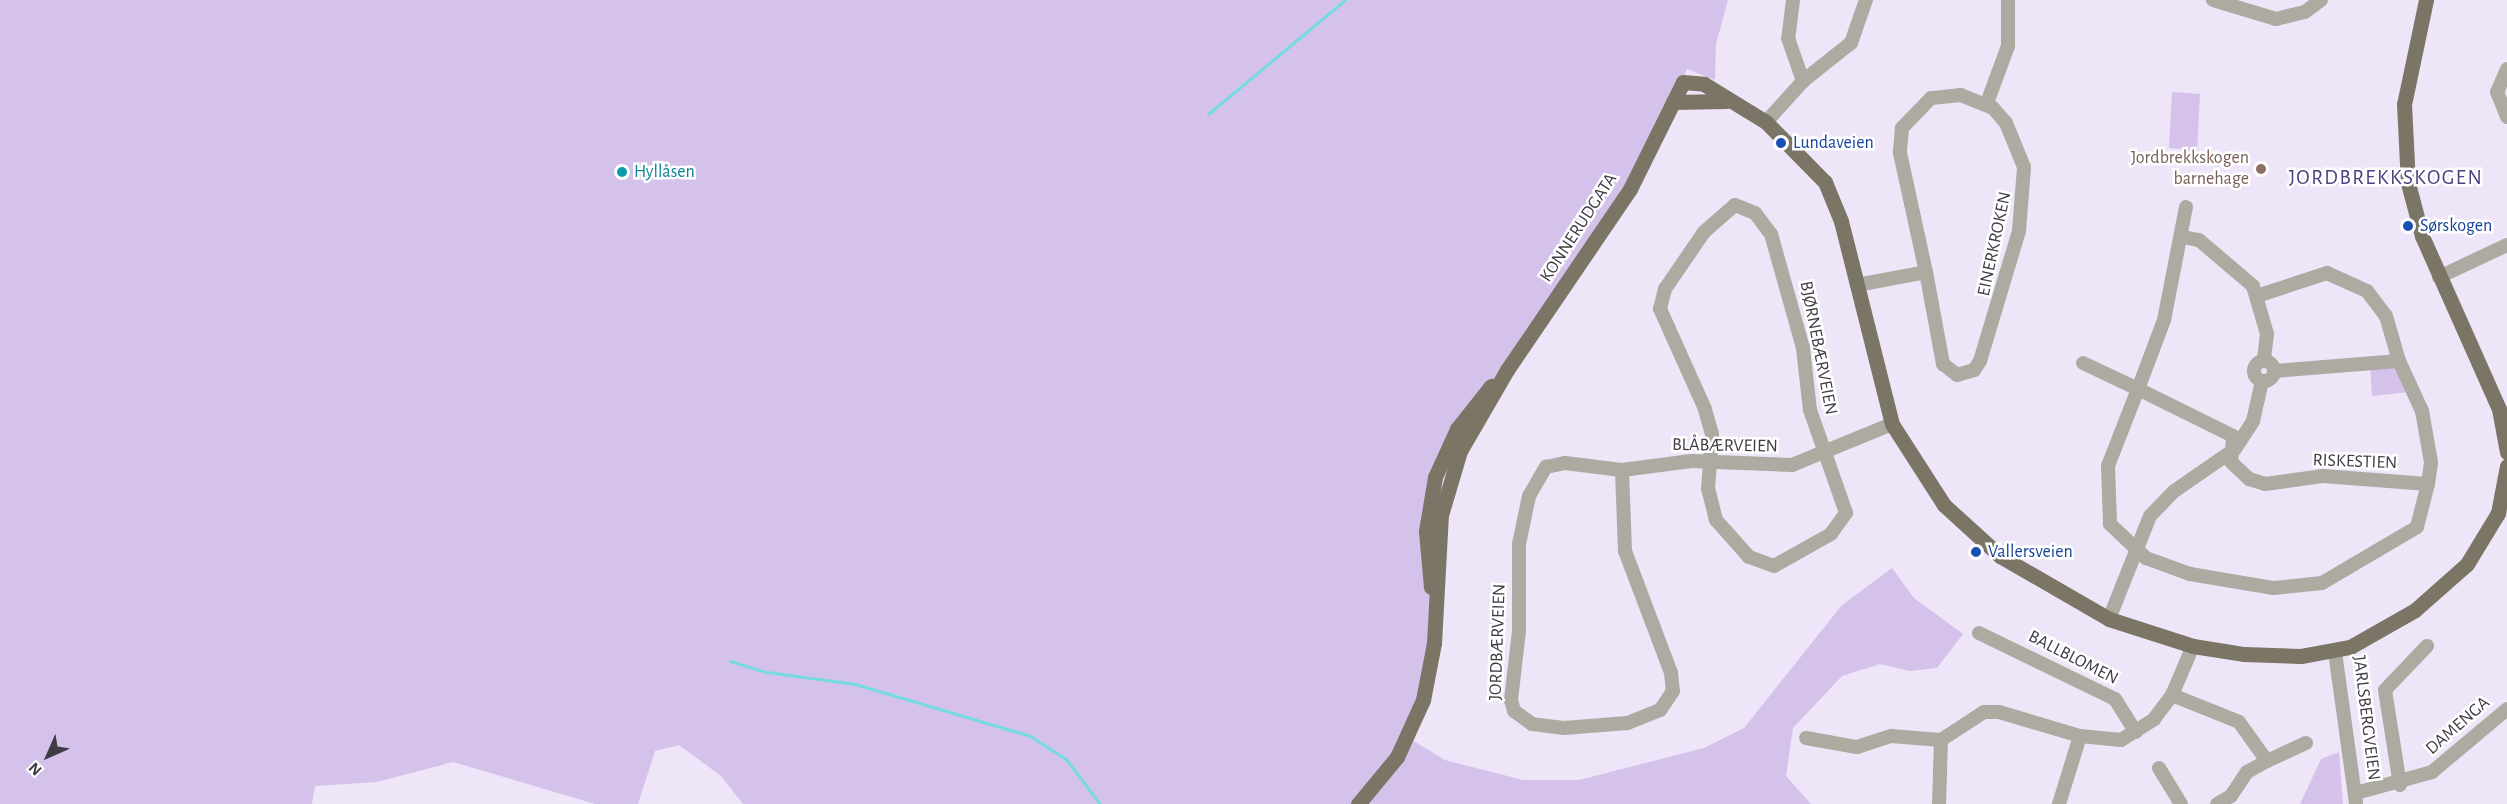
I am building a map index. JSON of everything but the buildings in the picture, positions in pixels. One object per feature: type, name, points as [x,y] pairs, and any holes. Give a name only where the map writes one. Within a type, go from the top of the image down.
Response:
[{"type":"main road","points":[[2426,0],[2406,86],[2405,159],[2415,215],[2439,277],[2492,390],[2507,452]]},
{"type":"main road","name":"KONNERUDGATA","points":[[1358,804],[1397,757],[1424,700],[1449,482],[1467,437],[1507,370],[1630,189],[1673,102],[1694,97],[1729,101],[1767,122]]},
{"type":"main road","points":[[1767,122],[1825,182],[1841,221],[1892,424],[1928,485],[1969,532],[2026,573],[2109,618],[2193,646],[2268,656],[2335,651]]},
{"type":"main road","name":"JARLSBERGVEIEN","points":[[2335,651],[2395,624],[2467,564],[2498,513],[2507,466]]},
{"type":"street","points":[[1793,0],[1788,38],[1803,81]]},
{"type":"street","points":[[1767,122],[1803,81],[1851,44],[1866,0]]},
{"type":"street","points":[[1987,103],[2008,46],[2008,0]]},
{"type":"street","points":[[2213,0],[2242,13],[2276,19],[2305,12],[2321,0]]},
{"type":"street","points":[[2507,69],[2496,92],[2507,117]]},
{"type":"street","name":"EINERKROKEN","points":[[1961,95],[1987,103],[2006,123],[2019,148],[2026,197],[2003,297],[1980,362],[1966,375],[1957,375],[1943,364],[1926,272],[1900,153],[1902,128],[1931,98],[1961,95]]},
{"type":"street","name":"BJØRNEBÆRVEIEN","points":[[1710,462],[1705,409],[1666,327],[1661,298],[1704,232],[1735,206],[1755,213],[1771,234],[1803,348],[1810,410],[1826,452]]},
{"type":"street","points":[[2186,207],[2183,237],[2164,320],[2138,389],[2115,439],[2106,493],[2110,524],[2136,550],[2211,580],[2309,586],[2349,571],[2417,526],[2431,462],[2422,411],[2399,361],[2386,316],[2367,291],[2327,273],[2258,296]]},
{"type":"street","points":[[2183,237],[2199,240],[2228,262],[2258,296],[2267,334],[2264,360],[2254,371],[2262,381]]},
{"type":"street","points":[[2439,277],[2507,245]]},
{"type":"street","points":[[1857,285],[1926,272]]},
{"type":"street","points":[[2264,360],[2274,370]]},
{"type":"street","points":[[2109,618],[2136,550],[2159,505],[2235,449],[2253,421],[2262,381],[2274,370],[2399,361]]},
{"type":"street","name":"RISKESTIEN","points":[[2083,363],[2233,436],[2234,467],[2265,484],[2323,476],[2428,484]]},
{"type":"street","name":"BLÅBÆRVEIEN","points":[[1622,470],[1710,462],[1792,465],[1892,424]]},
{"type":"street","points":[[1710,462],[1708,489],[1716,520],[1749,557],[1774,566],[1820,542],[1842,521],[1843,494],[1826,452]]},
{"type":"street","name":"JORDBÆRVEIEN","points":[[1553,463],[1622,470],[1625,551],[1671,673],[1673,691],[1660,710],[1627,723],[1564,728],[1532,724],[1514,711],[1511,700],[1519,632],[1519,544],[1529,496],[1553,463]]},
{"type":"street","name":"BALLBLOMEN","points":[[1979,633],[2115,699],[2136,732]]},
{"type":"street","points":[[1806,738],[1857,747],[1891,736],[1941,740],[1984,712],[2080,736],[2121,740],[2136,732],[2172,695],[2193,646]]},
{"type":"street","points":[[2400,785],[2385,690],[2427,646]]},
{"type":"street","name":"JARLSBERGVEIEN","points":[[2335,651],[2356,799]]},
{"type":"street","points":[[2172,695],[2239,722],[2267,761]]},
{"type":"street","name":"DAMENGA","points":[[2356,799],[2432,772],[2507,708]]},
{"type":"street","points":[[2059,804],[2080,736]]},
{"type":"street","points":[[1939,804],[1941,740]]},
{"type":"street","points":[[2217,804],[2231,796],[2247,772],[2306,743]]},
{"type":"street","points":[[2159,768],[2181,804]]},
{"type":"shaded area","points":[[0,0],[1728,0],[1716,44],[1715,80],[1687,69],[1647,159],[1453,448],[1439,487],[1435,618],[1412,740],[1445,760],[1523,780],[1579,780],[1704,748],[1744,728],[1842,605],[1892,568],[1914,598],[1963,634],[1937,668],[1910,671],[1880,664],[1842,676],[1793,728],[1786,776],[1811,804],[743,804],[721,776],[679,745],[655,751],[638,804],[595,804],[453,762],[377,782],[315,786],[312,804],[0,804]]},
{"type":"shaded area","points":[[2172,92],[2200,94],[2197,151],[2169,148]]},
{"type":"shaded area","points":[[2390,366],[2398,369],[2411,392],[2372,396],[2370,367]]},
{"type":"shaded area","points":[[2339,752],[2343,804],[2300,804],[2321,759]]},
{"type":"waterway","points":[[1208,114],[1345,0]]},
{"type":"waterway","points":[[730,661],[767,672],[855,684],[1030,736],[1066,759],[1100,804]]},
{"type":"place","name":"Lundaveien","points":[[1781,143]]},
{"type":"place","name":"Jordbrekkskogen barnehage","points":[[2261,169]]},
{"type":"place","name":"Hyllåsen","points":[[622,172]]},
{"type":"place","name":"Sørskogen","points":[[2408,226]]},
{"type":"place","name":"Vallersveien","points":[[1976,552]]},
{"type":"district","name":"JORDBREKKSKOGEN","points":[[2386,178]]}]
